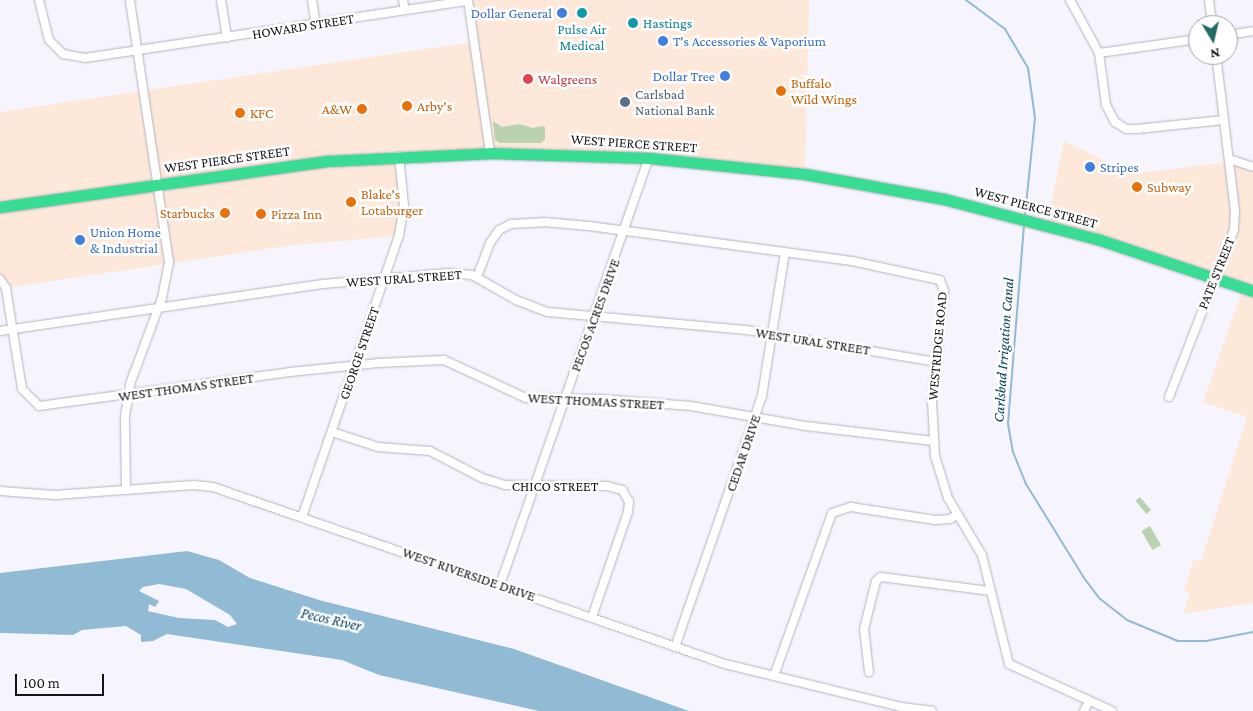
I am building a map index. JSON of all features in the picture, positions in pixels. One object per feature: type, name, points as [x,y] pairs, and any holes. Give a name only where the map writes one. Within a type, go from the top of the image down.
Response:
[{"type":"highway","name":"WEST PIERCE STREET","points":[[0,207],[264,168],[399,156],[490,153],[649,158],[805,174],[936,198],[1036,222],[1214,276],[1253,291]]},
{"type":"street","name":"HOWARD STREET","points":[[39,0],[46,35],[63,54],[85,58],[468,1]]},
{"type":"street","points":[[126,490],[125,417],[128,395],[157,309],[168,262],[130,0]]},
{"type":"street","points":[[221,0],[226,38]]},
{"type":"street","points":[[312,0],[316,24]]},
{"type":"street","points":[[403,0],[405,10]]},
{"type":"street","points":[[1070,0],[1099,53],[1109,116],[1120,126],[1144,129],[1224,120]]},
{"type":"street","points":[[1210,0],[1211,15]]},
{"type":"street","points":[[468,1],[490,153]]},
{"type":"street","points":[[1238,33],[1253,30]]},
{"type":"street","points":[[1099,53],[1188,40]]},
{"type":"street","name":"PATE STREET","points":[[1169,397],[1235,220],[1217,65]]},
{"type":"street","name":"GEORGE STREET","points":[[302,517],[403,222],[399,156]]},
{"type":"street","name":"PECOS ACRES DRIVE","points":[[500,585],[649,158]]},
{"type":"street","points":[[1229,159],[1253,167]]},
{"type":"street","name":"WESTRIDGE ROAD","points":[[477,277],[490,243],[507,225],[572,224],[785,252],[895,269],[940,280],[944,290],[936,362],[933,441],[942,480],[958,514],[978,546],[1009,664],[1112,711]]},
{"type":"street","name":"CEDAR DRIVE","points":[[675,647],[756,416],[774,335],[785,252]]},
{"type":"street","name":"WEST URAL STREET","points":[[0,331],[323,284],[449,273],[477,277],[540,310],[774,335],[936,362]]},
{"type":"street","name":"WEST THOMAS STREET","points":[[0,279],[6,288],[24,394],[39,406],[57,406],[355,365],[444,360],[520,397],[624,400],[756,416],[801,425],[933,441]]},
{"type":"street","name":"CHICO STREET","points":[[332,432],[378,447],[430,451],[494,483],[535,486],[614,486],[628,498],[626,518],[592,617]]},
{"type":"street","name":"WEST RIVERSIDE DRIVE","points":[[0,491],[46,496],[202,486],[302,517],[675,647],[774,676],[902,707],[932,711]]},
{"type":"street","points":[[774,676],[832,513],[851,507],[935,520],[950,519],[958,514]]},
{"type":"street","points":[[869,672],[864,629],[876,582],[881,577],[991,591]]},
{"type":"street","points":[[1084,711],[1089,701]]},
{"type":"shaded area","points":[[468,0],[809,0],[805,174],[689,161],[400,156],[404,205],[399,236],[293,245],[6,288],[0,279],[0,112],[473,42]]},
{"type":"shaded area","points":[[1064,141],[1132,174],[1229,162],[1253,167],[1253,603],[1183,614],[1190,593],[1184,591],[1194,559],[1201,561],[1247,417],[1203,402],[1243,288],[1047,224]]},
{"type":"green space","points":[[493,121],[502,127],[519,124],[533,128],[545,127],[545,139],[541,143],[500,143],[495,140]]},
{"type":"green space","points":[[1140,497],[1151,510],[1146,514],[1135,501]]},
{"type":"green space","points":[[1150,526],[1161,545],[1152,550],[1141,531]]},
{"type":"water","name":"Pecos River","points":[[187,551],[219,560],[250,578],[319,600],[514,649],[689,711],[539,711],[379,675],[342,660],[167,634],[153,641],[141,642],[141,635],[126,626],[82,630],[73,635],[0,633],[0,573]],"holes":[[[159,584],[186,589],[230,615],[237,624],[228,627],[215,620],[179,618],[148,611],[149,604],[155,607],[159,601],[139,591],[143,587]]]},
{"type":"waterway","name":"Carlsbad Irrigation Canal","points":[[966,0],[1005,29],[1028,68],[1035,118],[1025,215]]},
{"type":"waterway","name":"Carlsbad Irrigation Canal","points":[[1024,225],[1008,424],[1013,452],[1026,484],[1084,578],[1099,598],[1127,620],[1178,641],[1206,641],[1253,632]]},
{"type":"place","name":"Dollar General","points":[[562,13]]},
{"type":"place","name":"Pulse Air Medical","points":[[582,13]]},
{"type":"place","name":"Hastings","points":[[633,23]]},
{"type":"place","name":"T's Accessories & Vaporium","points":[[663,41]]},
{"type":"place","name":"Dollar Tree","points":[[725,76]]},
{"type":"place","name":"Walgreens","points":[[528,79]]},
{"type":"place","name":"Buffalo Wild Wings","points":[[781,91]]},
{"type":"place","name":"Carlsbad National Bank","points":[[625,102]]},
{"type":"place","name":"Arby's","points":[[407,106]]},
{"type":"place","name":"A&W","points":[[362,109]]},
{"type":"place","name":"KFC","points":[[240,113]]},
{"type":"place","name":"Stripes","points":[[1090,167]]},
{"type":"place","name":"Subway","points":[[1137,187]]},
{"type":"place","name":"Blake's Lotaburger","points":[[351,202]]},
{"type":"place","name":"Starbucks","points":[[225,213]]},
{"type":"place","name":"Pizza Inn","points":[[261,214]]},
{"type":"place","name":"Union Home & Industrial","points":[[80,240]]}]
